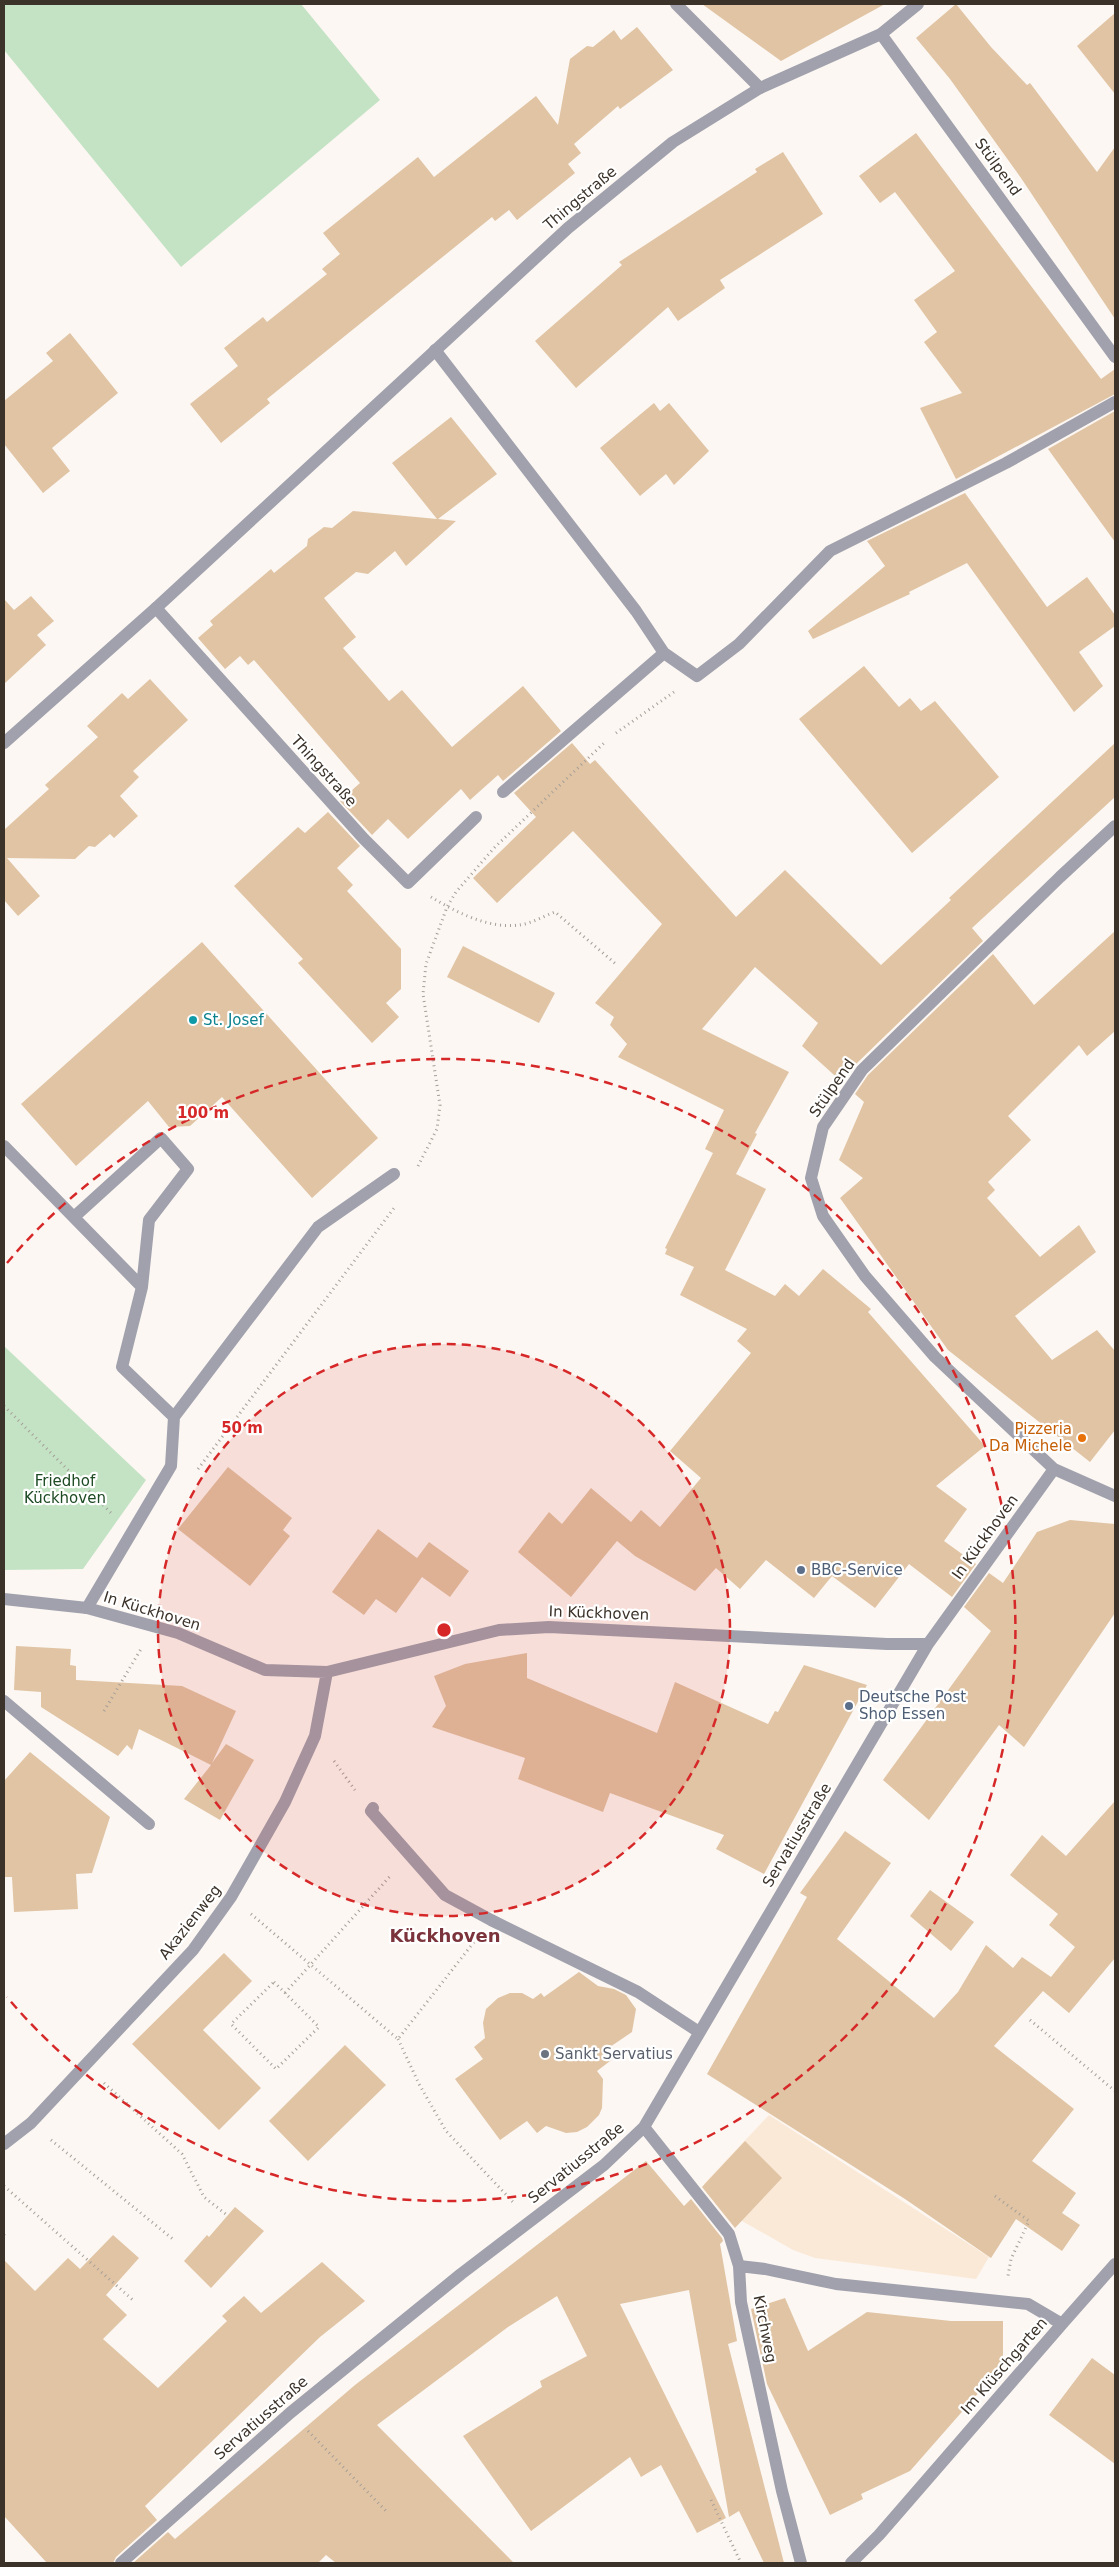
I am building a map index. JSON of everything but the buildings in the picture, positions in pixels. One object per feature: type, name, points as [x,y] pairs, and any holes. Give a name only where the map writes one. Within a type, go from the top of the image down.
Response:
[{"type":"street","points":[[676,4],[760,88]]},
{"type":"street","points":[[881,34],[918,4]]},
{"type":"street","name":"Thingstraße","points":[[4,743],[156,608],[568,228],[673,142],[760,88],[881,34]]},
{"type":"street","name":"Stülpend","points":[[881,34],[1115,357]]},
{"type":"street","points":[[435,350],[636,611],[664,653],[697,676],[739,644],[830,551],[1006,463],[1115,402]]},
{"type":"street","name":"Thingstraße","points":[[156,608],[364,839],[408,883]]},
{"type":"street","points":[[503,792],[664,653]]},
{"type":"street","points":[[408,883],[476,818]]},
{"type":"street","name":"Stülpend","points":[[1054,1470],[935,1357],[865,1276],[822,1216],[811,1178],[823,1127],[862,1070],[1115,826]]},
{"type":"street","points":[[74,1217],[161,1138],[188,1169],[149,1220],[142,1287],[122,1367],[174,1417]]},
{"type":"street","points":[[4,1146],[142,1287]]},
{"type":"street","points":[[87,1608],[171,1466],[174,1417],[318,1227],[394,1174]]},
{"type":"street","points":[[1054,1470],[1115,1496]]},
{"type":"street","name":"In Kückhoven","points":[[4,1599],[87,1608],[178,1633],[265,1670],[328,1672],[499,1630],[549,1627],[839,1642],[928,1644],[1054,1470]]},
{"type":"street","name":"Servatiusstraße","points":[[121,2563],[290,2413],[604,2165],[644,2127],[928,1644]]},
{"type":"street","name":"Akazienweg","points":[[4,2144],[31,2124],[193,1950],[231,1897],[285,1802],[315,1736],[328,1672]]},
{"type":"street","points":[[4,1701],[149,1824]]},
{"type":"street","points":[[372,1810],[409,1855],[446,1893],[491,1920],[640,1988],[699,2032]]},
{"type":"street","name":"Kirchweg","points":[[644,2127],[728,2234],[739,2266],[741,2302],[782,2491],[801,2563]]},
{"type":"street","points":[[1062,2324],[1115,2264]]},
{"type":"street","name":"Im Klüschgarten","points":[[739,2266],[765,2269],[836,2284],[1028,2304],[1062,2324],[886,2528],[851,2563]]},
{"type":"path","points":[[613,734],[697,676]]},
{"type":"path","points":[[415,1172],[437,1129],[440,1106],[423,994],[426,964],[447,907],[456,892],[494,848],[606,741]]},
{"type":"path","points":[[408,883],[447,907],[481,922],[519,925],[555,912],[616,965]]},
{"type":"path","points":[[171,1466],[196,1471],[395,1206]]},
{"type":"path","points":[[4,1406],[132,1534]]},
{"type":"path","points":[[104,1711],[154,1627]]},
{"type":"path","points":[[315,1736],[372,1810]]},
{"type":"path","points":[[285,1993],[409,1855]]},
{"type":"path","points":[[231,1897],[312,1963],[398,2039],[418,2084],[446,2131],[531,2221]]},
{"type":"path","points":[[398,2039],[491,1920]]},
{"type":"path","points":[[274,1982],[285,1993],[319,2027],[276,2069],[231,2024],[274,1982]]},
{"type":"path","points":[[1030,2020],[1115,2091]]},
{"type":"path","points":[[85,2065],[182,2154],[204,2197],[227,2215]]},
{"type":"path","points":[[31,2124],[174,2240]]},
{"type":"path","points":[[4,2186],[134,2301]]},
{"type":"path","points":[[995,2196],[1029,2221],[1011,2259],[1004,2301]]},
{"type":"path","points":[[290,2413],[386,2512]]},
{"type":"path","points":[[711,2500],[740,2563]]},
{"type":"shaded area","points":[[769,2115],[989,2257],[976,2279],[815,2258],[793,2250],[742,2221],[704,2184]]},
{"type":"green space","points":[[4,4],[301,4],[380,100],[181,267],[4,50]]},
{"type":"green space","name":"Friedhof Kückhoven","points":[[4,1346],[146,1480],[83,1569],[4,1570]]},
{"type":"place","name":"St. Josef","points":[[193,1020]]},
{"type":"place","name":"Pizzeria Da Michele","points":[[1082,1438]]},
{"type":"place","name":"BBC-Service","points":[[801,1570]]},
{"type":"place","name":"Deutsche Post Shop Essen","points":[[849,1706]]},
{"type":"place","name":"Sankt Servatius","points":[[545,2054]]},
{"type":"district","name":"Kückhoven","points":[[445,1936]]}]
